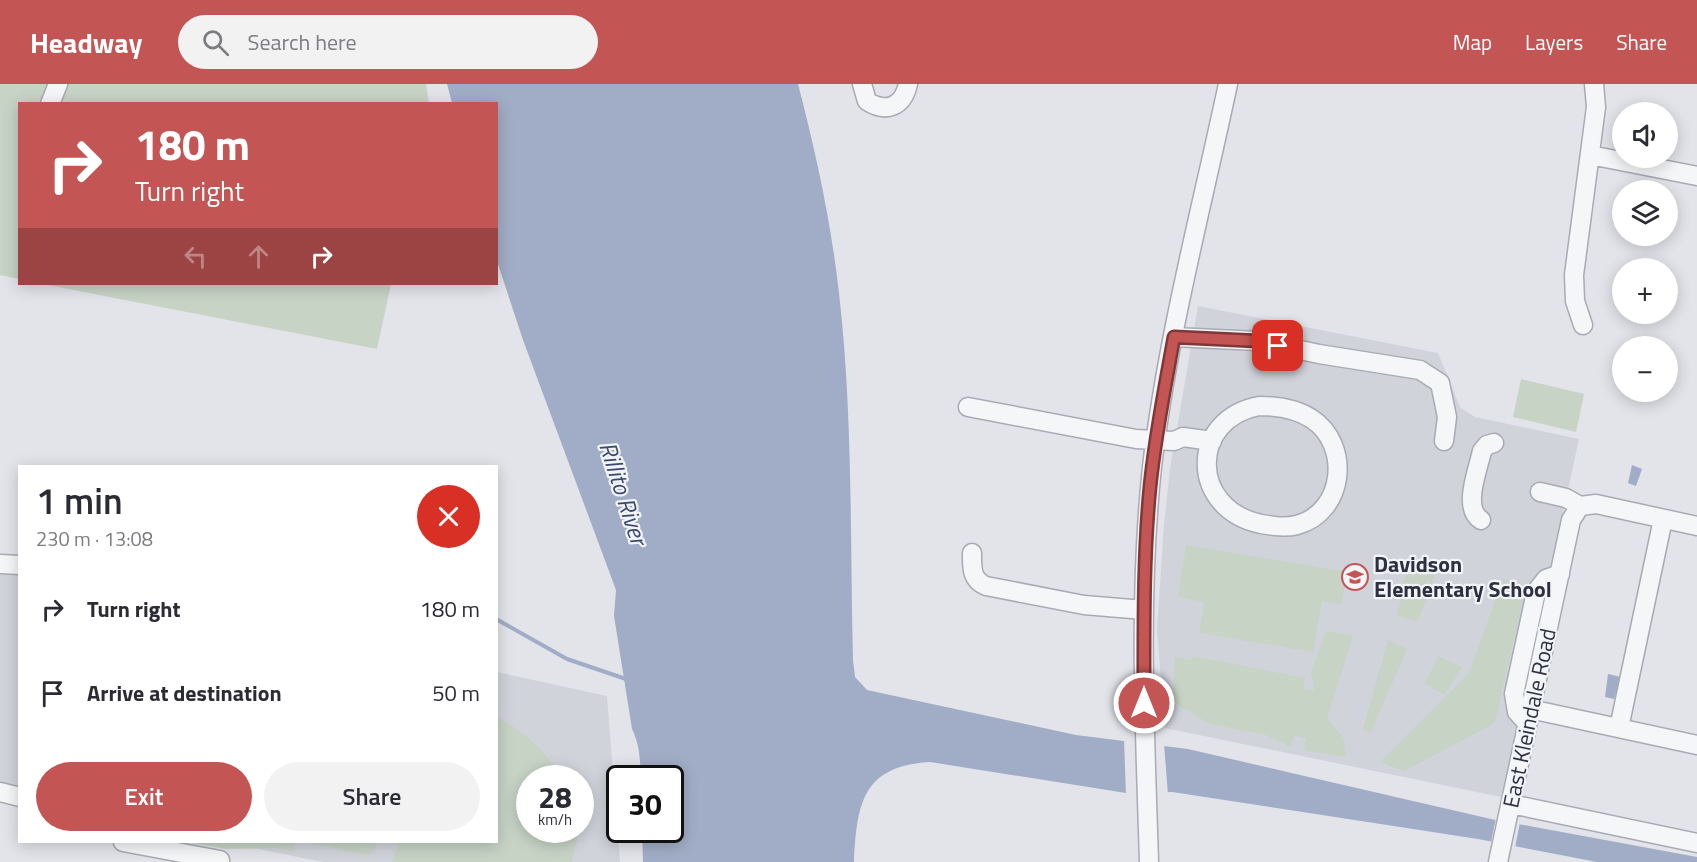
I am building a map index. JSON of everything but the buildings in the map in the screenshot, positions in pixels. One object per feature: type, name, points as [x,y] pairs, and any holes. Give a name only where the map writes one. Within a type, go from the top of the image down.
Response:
[{"type":"street","points":[[51,102],[58,84]]},
{"type":"street","points":[[862,84],[867,101],[881,108],[896,105],[902,100],[908,84]]},
{"type":"street","points":[[1149,862],[1144,610],[1150,490],[1165,441],[1174,337],[1228,84]]},
{"type":"street","points":[[1583,325],[1575,301],[1574,275],[1596,107],[1594,84]]},
{"type":"street","points":[[1590,155],[1697,176]]},
{"type":"street","points":[[1174,337],[1258,341],[1319,354],[1420,369],[1440,383],[1448,417],[1444,441]]},
{"type":"street","points":[[1259,406],[1293,410],[1312,419],[1328,435],[1337,455],[1337,480],[1329,501],[1315,516],[1298,525],[1269,525],[1237,517],[1220,504],[1210,482],[1208,459],[1212,441],[1222,424],[1239,412],[1259,406]]},
{"type":"street","points":[[968,407],[1165,441],[1196,451],[1208,459]]},
{"type":"street","points":[[1165,441],[1183,437],[1212,441]]},
{"type":"street","points":[[1481,520],[1473,513],[1472,502],[1482,451],[1487,445],[1494,443]]},
{"type":"street","points":[[1540,492],[1566,498],[1580,506],[1596,504],[1697,526]]},
{"type":"street","name":"East Kleindale Road","points":[[1500,854],[1571,520],[1580,506]]},
{"type":"street","points":[[1619,728],[1663,519]]},
{"type":"street","points":[[972,553],[973,574],[978,582],[986,586],[1084,605],[1144,610]]},
{"type":"street","points":[[1,564],[18,565]]},
{"type":"street","points":[[1529,716],[1619,728],[1697,745]]},
{"type":"street","points":[[0,792],[18,796]]},
{"type":"street","points":[[1509,812],[1697,843]]},
{"type":"street","points":[[128,843],[220,860]]},
{"type":"shaded area","name":"Davidson Elementary School","points":[[1198,306],[1438,353],[1460,407],[1475,417],[1579,439],[1501,797],[1165,728],[1157,630],[1164,524],[1170,469]]},
{"type":"shaded area","points":[[0,559],[18,563],[18,800],[0,796]]},
{"type":"shaded area","points":[[498,672],[607,696],[612,765],[606,765],[606,843],[619,843],[620,862],[323,862],[227,843],[498,843]]},
{"type":"green space","points":[[0,84],[426,84],[429,102],[18,102],[18,279],[0,275]]},
{"type":"green space","points":[[48,285],[391,285],[377,349]]},
{"type":"green space","points":[[1521,379],[1584,394],[1576,432],[1513,417]]},
{"type":"green space","points":[[1186,545],[1347,572],[1342,604],[1322,601],[1313,652],[1199,633],[1204,602],[1178,597]]},
{"type":"green space","points":[[1408,561],[1423,566],[1438,566],[1418,621],[1397,616]]},
{"type":"green space","points":[[1503,579],[1526,586],[1495,723],[1404,771],[1380,762],[1469,673]]},
{"type":"green space","points":[[1326,631],[1353,636],[1327,719],[1343,737],[1346,757],[1304,750],[1306,738],[1294,735],[1291,747],[1266,735],[1210,724],[1170,700],[1173,694],[1175,657],[1192,660],[1193,656],[1305,678],[1303,689],[1314,690],[1311,672]]},
{"type":"green space","points":[[1388,640],[1407,649],[1370,734],[1363,729]]},
{"type":"green space","points":[[1438,656],[1462,667],[1445,695],[1425,684]]},
{"type":"green space","points":[[498,718],[533,742],[553,765],[516,765],[516,843],[576,843],[572,862],[392,862],[398,843],[498,843]]},
{"type":"green space","points":[[192,843],[295,843],[294,851],[275,848],[226,849]]},
{"type":"green space","points":[[308,843],[377,843],[376,848],[369,855]]},
{"type":"water","name":"Rillito River","points":[[447,84],[798,84],[822,188],[839,293],[849,430],[853,660],[855,677],[867,690],[1076,735],[1188,749],[1491,819],[1697,857],[1697,862],[1597,862],[1478,839],[1172,792],[1126,793],[930,762],[907,765],[890,771],[877,780],[861,806],[854,862],[643,862],[642,843],[684,843],[684,765],[640,765],[614,616],[616,590],[523,340],[498,264],[498,102],[452,102]]},
{"type":"water","points":[[1632,465],[1642,469],[1636,486],[1628,483]]},
{"type":"water","points":[[1608,674],[1621,677],[1614,699],[1605,697]]},
{"type":"pier","points":[[1124,738],[1164,743],[1168,795],[1126,796]]},
{"type":"pier","points":[[1496,818],[1520,822],[1515,848],[1491,842]]},
{"type":"waterway","points":[[498,620],[567,659],[626,679]]},
{"type":"place","name":"Davidson Elementary School","points":[[1355,577]]},
{"type":"route","points":[[1144,703],[1144,610],[1150,490],[1158,425],[1174,337],[1239,342],[1258,341],[1278,346]]}]
